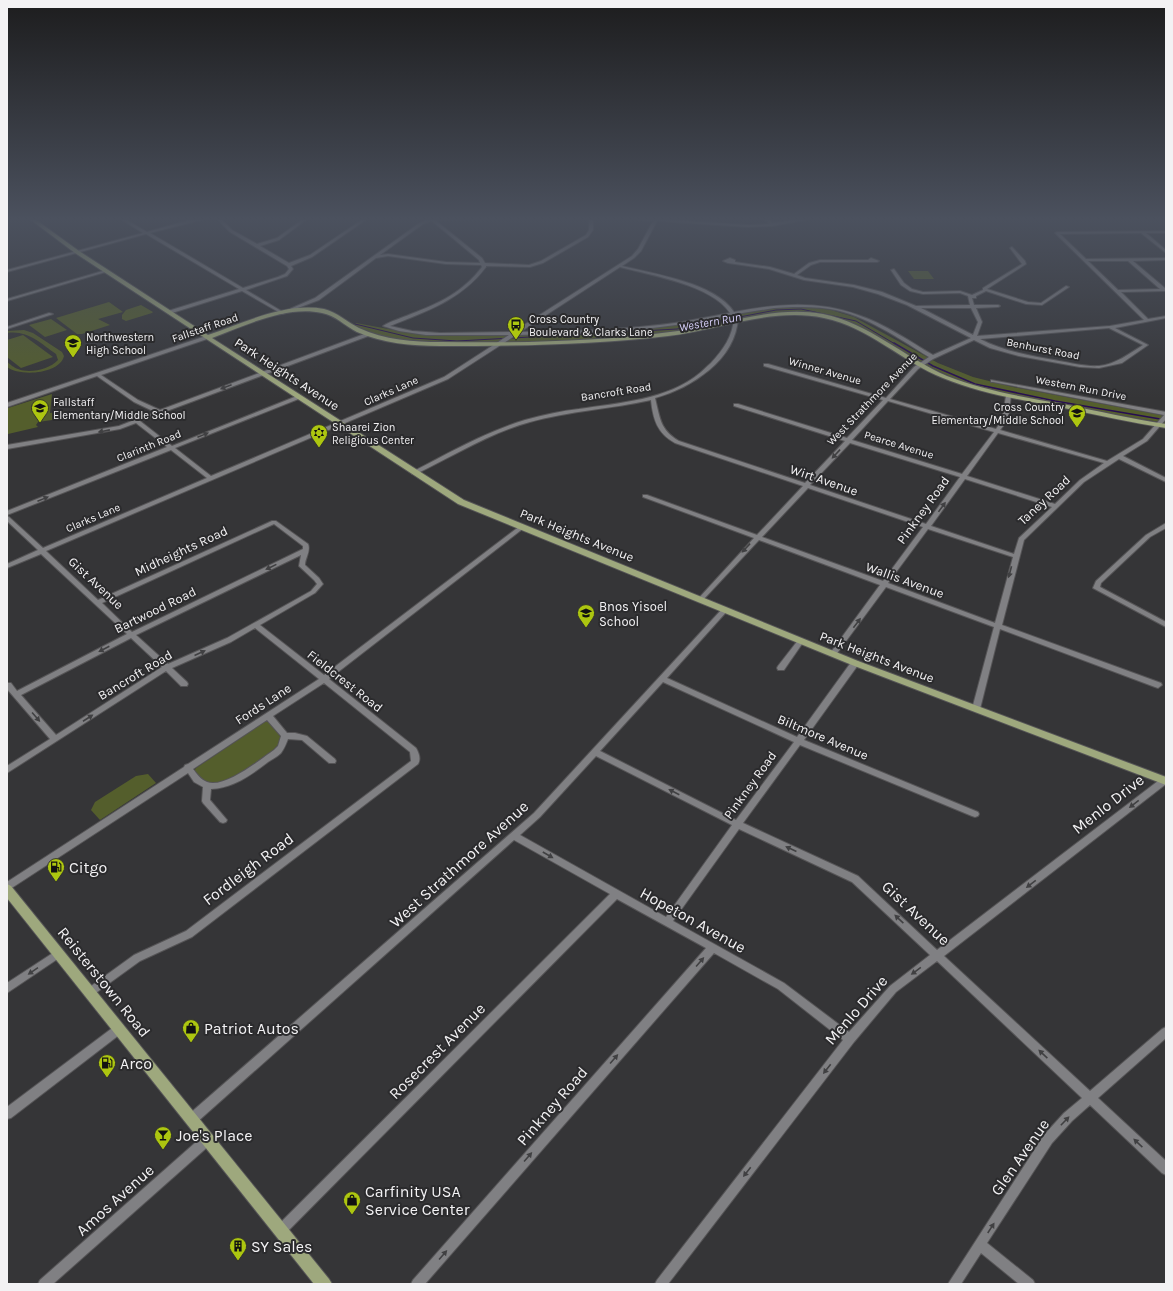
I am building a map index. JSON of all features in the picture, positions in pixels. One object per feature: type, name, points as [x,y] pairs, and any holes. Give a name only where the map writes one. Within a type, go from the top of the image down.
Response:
[{"type":"main road","name":"Park Heights Avenue","points":[[117,277],[451,496],[522,527],[855,663],[1165,781]]},
{"type":"main road","points":[[284,312],[311,310],[326,312],[369,334],[424,344],[555,342],[658,336],[735,318],[788,314],[827,317],[853,326],[922,364],[959,382],[1010,396],[1162,424]]},
{"type":"main road","name":"Fallstaff Road","points":[[208,337],[284,312]]},
{"type":"main road","name":"Reisterstown Road","points":[[7,888],[324,1284]]},
{"type":"street","points":[[7,300],[85,277]]},
{"type":"street","points":[[221,277],[284,312]]},
{"type":"street","points":[[170,312],[282,277]]},
{"type":"street","name":"Fallstaff Road","points":[[284,312],[314,300],[347,277]]},
{"type":"street","points":[[475,277],[473,281],[453,296],[427,310],[385,326],[403,331],[426,334],[513,335],[656,326],[735,318],[786,305],[810,305],[837,310],[867,320],[932,358]]},
{"type":"street","name":"Clarks Lane","points":[[7,566],[446,378],[602,277]]},
{"type":"street","points":[[661,277],[690,285],[716,298],[735,318]]},
{"type":"street","name":"Benhurst Road","points":[[801,277],[868,290],[915,307],[974,338],[1011,354],[1087,367],[1116,364],[1146,345],[1110,327]]},
{"type":"street","points":[[898,277],[902,284],[911,290],[923,292],[960,292],[974,296]]},
{"type":"street","points":[[974,338],[980,322],[969,299],[986,290],[984,289],[1003,277]]},
{"type":"street","points":[[1102,277],[1146,320]]},
{"type":"street","points":[[1150,277],[1165,290]]},
{"type":"street","points":[[986,290],[1028,303],[1042,304],[1067,287]]},
{"type":"street","points":[[1116,291],[1165,290]]},
{"type":"street","points":[[915,307],[998,306]]},
{"type":"street","points":[[7,328],[51,314]]},
{"type":"street","name":"West Strathmore Avenue","points":[[700,600],[756,538],[922,364],[974,338],[1110,327],[1166,317]]},
{"type":"street","name":"Bancroft Road","points":[[414,473],[527,421],[567,411],[653,399],[679,388],[711,366],[732,339],[735,318]]},
{"type":"street","points":[[7,447],[62,436],[104,431],[137,421],[369,334]]},
{"type":"street","name":"Fallstaff Road","points":[[7,405],[208,337]]},
{"type":"street","name":"Winner Avenue","points":[[766,364],[1108,462]]},
{"type":"street","points":[[98,375],[136,401],[160,412]]},
{"type":"street","name":"Western Run Drive","points":[[993,381],[1166,416]]},
{"type":"street","name":"Pinkney Road","points":[[833,654],[1005,420],[1010,396]]},
{"type":"street","name":"Clarinth Road","points":[[7,513],[299,397]]},
{"type":"street","name":"Wirt Avenue","points":[[653,399],[658,423],[664,433],[670,438],[1015,556]]},
{"type":"street","name":"Pearce Avenue","points":[[736,405],[965,476],[1056,506]]},
{"type":"street","name":"Taney Road","points":[[976,709],[996,626],[1021,539],[1082,481],[1108,462],[1145,440],[1162,424],[1166,416]]},
{"type":"street","points":[[137,421],[211,479]]},
{"type":"street","points":[[1118,456],[1166,480]]},
{"type":"street","name":"Wallis Avenue","points":[[645,496],[1158,685]]},
{"type":"street","name":"Gist Avenue","points":[[7,518],[184,684]]},
{"type":"street","name":"Midheights Road","points":[[97,603],[274,522],[305,544],[306,550]]},
{"type":"street","points":[[1165,623],[1094,588],[1098,582],[1148,536],[1166,526]]},
{"type":"street","name":"Fords Lane","points":[[7,888],[188,767],[324,679],[522,527]]},
{"type":"street","name":"Bancroft Road","points":[[7,770],[166,668],[229,640],[313,592],[320,584],[317,579],[302,566],[302,560],[306,550]]},
{"type":"street","name":"Bartwood Road","points":[[16,695],[131,635],[306,550]]},
{"type":"street","name":"West Strathmore Avenue","points":[[192,1120],[514,836],[550,801],[725,610]]},
{"type":"street","name":"Fieldcrest Road","points":[[256,625],[413,750],[416,758]]},
{"type":"street","points":[[781,668],[801,641]]},
{"type":"street","name":"Pinkney Road","points":[[667,922],[739,825],[855,663]]},
{"type":"street","name":"Biltmore Avenue","points":[[663,679],[799,741],[975,814]]},
{"type":"street","points":[[8,685],[55,739]]},
{"type":"street","points":[[268,716],[285,736],[304,738],[332,761]]},
{"type":"street","points":[[188,767],[197,780],[207,786],[222,785],[234,780],[277,752],[281,747],[285,736]]},
{"type":"street","name":"Gist Avenue","points":[[594,752],[739,825],[855,879],[1091,1098],[1166,1170]]},
{"type":"street","name":"Fordleigh Road","points":[[90,992],[136,958],[189,934],[412,765],[416,758]]},
{"type":"street","name":"Menlo Drive","points":[[661,1284],[850,1039],[893,989],[1165,781]]},
{"type":"street","points":[[207,786],[206,801],[223,820]]},
{"type":"street","name":"Hopeton Avenue","points":[[514,836],[781,986],[850,1039]]},
{"type":"street","name":"Rosecrest Avenue","points":[[281,1230],[616,894]]},
{"type":"street","name":"Pinkney Road","points":[[417,1284],[712,948]]},
{"type":"street","points":[[7,989],[59,953]]},
{"type":"street","points":[[7,1114],[119,1029]]},
{"type":"street","name":"Glen Avenue","points":[[954,1284],[1048,1139],[1068,1118],[1166,1032]]},
{"type":"street","name":"Amos Avenue","points":[[44,1284],[208,1139]]},
{"type":"street","points":[[980,1245],[1029,1284]]},
{"type":"green space","points":[[913,277],[933,277],[934,279],[914,279]]},
{"type":"green space","points":[[109,302],[123,312],[98,319],[110,325],[82,334],[77,334],[56,318]]},
{"type":"green space","points":[[141,305],[153,312],[126,321],[122,319],[122,315],[126,310]]},
{"type":"green space","points":[[801,306],[831,310],[854,317],[938,363],[973,377],[1013,387],[1166,416],[1166,423],[1017,396],[964,382],[924,363],[886,341],[847,322],[826,315],[804,312],[763,315],[696,329],[672,332],[600,339],[551,341],[465,343],[427,342],[390,337],[354,325],[356,323],[421,335],[562,334],[676,325],[771,307]]},
{"type":"green space","points":[[51,319],[67,330],[45,337],[29,325]]},
{"type":"green space","points":[[24,330],[33,333],[62,352],[64,356],[61,362],[48,370],[30,373],[13,370],[7,367],[7,362],[18,369],[34,371],[50,366],[58,360],[56,354],[28,335],[21,333],[7,333],[7,331]]},
{"type":"green space","points":[[23,335],[53,357],[21,368],[7,357],[7,340]]},
{"type":"green space","points":[[52,394],[50,413],[66,411],[66,418],[38,422],[36,425],[38,427],[8,434],[8,408]]},
{"type":"green space","points":[[269,719],[282,739],[278,748],[274,752],[241,774],[223,783],[214,784],[206,782],[196,775],[194,771],[196,768]]},
{"type":"green space","points":[[148,774],[156,783],[100,820],[91,810],[95,802],[136,776]]},
{"type":"waterway","name":"Western Run","points":[[355,324],[413,338],[457,341],[677,329],[776,310],[801,309],[856,321],[895,344]]},
{"type":"waterway","name":"Western Run","points":[[894,343],[933,366],[975,384],[1055,401],[1166,420]]},
{"type":"place","name":"Cross Country Boulevard & Clarks Lane","points":[[516,340]]},
{"type":"place","name":"Northwestern High School","points":[[73,358]]},
{"type":"place","name":"Fallstaff Elementary/Middle School","points":[[40,423]]},
{"type":"place","name":"Cross Country Elementary/Middle School","points":[[1077,428]]},
{"type":"place","name":"Shaarei Zion Religious Center","points":[[319,448]]},
{"type":"place","name":"Bnos Yisoel School","points":[[586,628]]},
{"type":"place","name":"Citgo","points":[[56,882]]},
{"type":"place","name":"Patriot Autos","points":[[191,1043]]},
{"type":"place","name":"Arco","points":[[107,1078]]},
{"type":"place","name":"Joe's Place","points":[[163,1150]]},
{"type":"place","name":"Carfinity USA Service Center","points":[[352,1215]]},
{"type":"place","name":"SY Sales","points":[[238,1261]]}]
